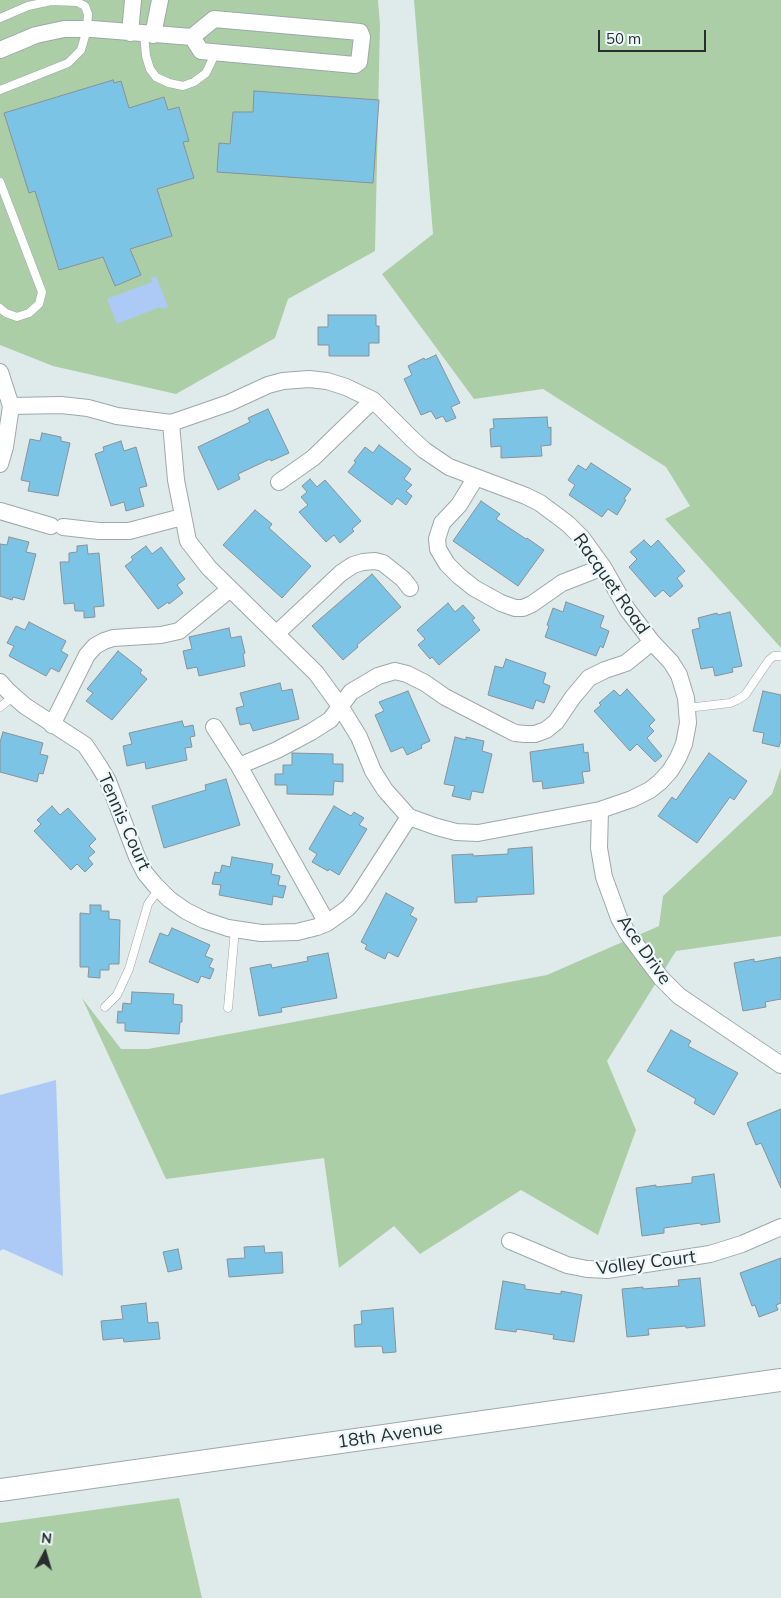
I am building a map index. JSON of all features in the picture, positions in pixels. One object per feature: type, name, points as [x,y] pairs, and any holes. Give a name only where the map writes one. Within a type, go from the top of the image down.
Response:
[{"type":"street","points":[[133,0],[142,34]]},
{"type":"street","points":[[142,34],[160,0]]},
{"type":"street","points":[[0,50],[17,42],[64,29],[192,37],[214,19],[360,32],[362,37],[359,62],[355,65],[201,51],[192,37]]},
{"type":"street","points":[[0,372],[11,406],[5,447],[0,464]]},
{"type":"street","name":"Racquet Road","points":[[11,406],[61,405],[88,408],[118,416],[171,423],[229,402],[268,385],[284,380],[309,379],[327,381],[346,387],[373,400],[424,450],[449,467],[526,496],[554,512],[582,538],[603,567],[627,609],[652,642],[671,662],[685,692],[688,723],[684,744],[670,771],[650,790],[632,799],[600,810],[478,833],[447,830],[409,817],[384,790],[373,771],[359,737],[340,706],[316,673],[209,568],[188,540],[176,480],[171,423]]},
{"type":"street","points":[[279,482],[313,458],[373,400]]},
{"type":"street","points":[[476,477],[458,505],[442,524],[437,540],[438,549],[447,564],[474,588],[501,603],[515,608],[523,608],[532,604],[562,582],[603,567]]},
{"type":"street","points":[[0,511],[57,526],[99,532],[129,531],[182,517]]},
{"type":"street","points":[[276,634],[341,573],[353,565],[375,561],[383,563],[402,578],[410,588]]},
{"type":"street","points":[[52,725],[87,655],[95,646],[113,638],[162,635],[179,631],[230,589]]},
{"type":"street","points":[[239,766],[277,750],[311,732],[330,720],[351,692],[359,686],[378,676],[395,671],[425,682],[445,697],[501,726],[515,732],[535,734],[546,730],[556,722],[589,678],[604,670],[626,663],[652,642]]},
{"type":"street","name":"Tennis Court","points":[[0,682],[25,706],[85,745],[108,781],[145,873],[169,900],[204,920],[235,929],[261,933],[297,932],[327,923],[348,908],[358,896],[409,817]]},
{"type":"street","points":[[214,727],[239,766],[327,923]]},
{"type":"street","name":"Ace Drive","points":[[600,810],[600,863],[619,918],[628,934],[661,978],[679,996],[781,1065]]},
{"type":"street","name":"Volley Court","points":[[510,1241],[567,1265],[607,1270],[710,1254],[742,1244],[781,1227]]},
{"type":"street","name":"18th Avenue","points":[[0,1490],[781,1380]]},
{"type":"lane","points":[[0,18],[28,6],[52,1],[77,2],[85,6],[88,14],[87,29],[81,50],[68,63],[0,90]]},
{"type":"lane","points":[[142,34],[150,69],[156,77],[169,83],[183,86],[194,82],[206,73],[216,52]]},
{"type":"lane","points":[[0,182],[42,292],[39,304],[23,315],[17,317],[6,313],[0,308]]},
{"type":"lane","points":[[687,708],[730,703],[737,700],[745,694],[769,660],[774,656],[781,656]]},
{"type":"lane","points":[[0,707],[14,696]]},
{"type":"lane","points":[[105,1007],[117,995],[129,970],[148,904],[159,890]]},
{"type":"lane","points":[[228,1008],[235,929]]},
{"type":"green space","points":[[0,0],[378,0],[380,25],[375,251],[288,299],[275,338],[176,394],[53,366],[0,345]]},
{"type":"green space","points":[[414,0],[781,0],[781,648],[665,519],[690,506],[666,467],[543,389],[474,399],[382,274],[433,234]]},
{"type":"green space","points":[[781,768],[781,936],[676,951],[607,1061],[636,1130],[598,1235],[521,1190],[420,1254],[394,1226],[339,1268],[324,1158],[166,1179],[82,998],[121,1049],[148,1049],[547,975],[659,926],[663,896],[772,794]]},
{"type":"green space","points":[[179,1498],[202,1598],[0,1598],[0,1523]]},
{"type":"water","points":[[156,276],[168,307],[162,309],[160,307],[117,324],[107,299],[152,282],[151,278]]},
{"type":"water","points":[[56,1080],[63,1276],[3,1249],[0,1251],[0,1095]]},
{"type":"building","points":[[113,80],[114,83],[121,81],[129,108],[164,97],[168,110],[179,107],[189,141],[183,142],[194,178],[157,189],[172,236],[130,249],[141,275],[115,286],[103,257],[59,270],[35,191],[29,193],[4,113]]},
{"type":"building","points":[[254,91],[379,100],[373,183],[217,172],[219,143],[230,144],[233,112],[253,112]]},
{"type":"building","points":[[328,315],[376,315],[376,326],[379,326],[379,343],[369,343],[369,356],[329,356],[329,345],[318,345],[318,327],[328,327]]},
{"type":"building","points":[[436,355],[460,403],[451,407],[456,418],[446,422],[443,416],[436,419],[431,411],[421,415],[404,379],[412,375],[408,366],[424,358],[425,360]]},
{"type":"building","points":[[268,409],[289,453],[271,461],[270,459],[238,474],[240,479],[218,490],[198,447],[250,422],[248,418]]},
{"type":"building","points":[[547,417],[548,428],[551,427],[551,445],[541,446],[542,456],[501,458],[501,446],[491,447],[490,429],[494,428],[493,419]]},
{"type":"building","points":[[42,433],[61,437],[61,441],[70,443],[58,496],[28,491],[30,482],[21,480],[30,439],[40,441]]},
{"type":"building","points":[[121,441],[124,451],[136,447],[147,486],[139,488],[144,506],[126,511],[124,502],[111,506],[95,454],[104,451],[103,447]]},
{"type":"building","points":[[379,445],[411,469],[404,479],[412,485],[406,491],[412,496],[406,505],[397,498],[392,505],[348,472],[365,447],[373,453]]},
{"type":"building","points":[[591,463],[631,489],[617,515],[608,509],[602,517],[569,495],[575,485],[568,480],[578,465],[586,470]]},
{"type":"building","points":[[310,479],[317,487],[325,480],[361,521],[352,529],[354,531],[340,543],[334,535],[326,542],[299,512],[308,505],[301,497],[307,492],[302,486]]},
{"type":"building","points":[[481,501],[500,514],[496,519],[544,550],[518,586],[453,541]]},
{"type":"building","points":[[255,510],[272,524],[269,528],[311,566],[282,598],[223,545]]},
{"type":"building","points":[[9,537],[29,542],[26,552],[36,554],[24,600],[13,597],[12,600],[0,596],[0,544],[7,545]]},
{"type":"building","points":[[644,540],[651,547],[658,540],[685,571],[677,578],[683,586],[670,597],[663,590],[655,597],[629,567],[637,559],[630,552]]},
{"type":"building","points":[[87,545],[88,554],[99,553],[104,606],[94,607],[95,617],[84,618],[84,611],[75,611],[74,603],[64,604],[60,562],[69,562],[69,553],[77,552],[77,546]]},
{"type":"building","points":[[146,546],[152,554],[161,547],[185,579],[177,585],[183,593],[169,604],[168,602],[158,609],[125,566],[133,560],[131,557]]},
{"type":"building","points":[[372,574],[401,607],[357,645],[358,647],[343,660],[312,626]]},
{"type":"building","points":[[566,602],[604,616],[600,627],[609,631],[603,648],[600,646],[596,656],[545,637],[553,608],[563,612]]},
{"type":"building","points":[[448,603],[455,612],[463,605],[475,618],[472,620],[480,630],[439,665],[432,657],[430,659],[418,645],[425,639],[417,630]]},
{"type":"building","points":[[730,612],[742,666],[732,668],[733,672],[715,676],[713,667],[701,669],[692,630],[700,628],[698,618]]},
{"type":"building","points":[[29,622],[66,641],[61,651],[68,655],[59,672],[51,668],[46,676],[9,656],[14,646],[7,643],[16,626],[25,630]]},
{"type":"building","points":[[229,628],[231,638],[241,636],[245,653],[243,654],[245,666],[199,676],[197,667],[187,669],[183,651],[192,649],[189,637]]},
{"type":"building","points":[[118,651],[142,670],[140,673],[147,679],[112,720],[86,701],[93,693],[87,689]]},
{"type":"building","points":[[506,659],[546,673],[543,683],[550,686],[544,703],[536,700],[533,709],[488,695],[495,666],[503,668]]},
{"type":"building","points":[[280,683],[282,691],[292,689],[299,719],[253,731],[250,723],[240,725],[236,708],[244,706],[240,693]]},
{"type":"building","points":[[627,689],[655,720],[649,726],[654,731],[647,738],[662,756],[655,762],[637,744],[630,751],[594,711],[601,705],[599,703],[614,690],[620,696]]},
{"type":"building","points":[[408,691],[430,741],[421,745],[422,748],[407,755],[403,747],[391,752],[375,715],[384,711],[379,702]]},
{"type":"building","points":[[763,691],[781,695],[781,740],[779,747],[762,743],[764,733],[753,731]]},
{"type":"building","points":[[182,721],[184,727],[193,725],[195,736],[190,737],[192,747],[185,748],[187,760],[146,769],[145,762],[127,766],[123,746],[132,744],[129,733]]},
{"type":"building","points":[[3,732],[43,743],[40,754],[48,756],[43,774],[39,773],[37,782],[0,772],[0,742]]},
{"type":"building","points":[[455,737],[466,740],[466,737],[484,741],[482,751],[492,754],[483,793],[472,791],[470,800],[452,796],[455,786],[444,784]]},
{"type":"building","points":[[583,744],[584,753],[588,752],[590,771],[582,772],[584,783],[543,789],[542,781],[533,782],[530,752]]},
{"type":"building","points":[[292,753],[333,754],[333,764],[343,764],[343,782],[334,781],[333,795],[287,794],[287,785],[275,785],[275,774],[283,774],[283,765],[292,765]]},
{"type":"building","points":[[709,753],[747,781],[734,800],[730,797],[697,843],[658,816],[672,797],[676,800]]},
{"type":"building","points":[[226,779],[240,825],[164,848],[152,806],[206,790],[205,785]]},
{"type":"building","points":[[52,806],[60,815],[68,808],[96,839],[89,846],[95,852],[88,858],[93,864],[85,872],[77,864],[71,870],[34,831],[41,824],[37,820]]},
{"type":"building","points":[[334,806],[351,816],[354,812],[364,818],[359,825],[367,829],[339,875],[312,862],[317,854],[309,849]]},
{"type":"building","points":[[532,847],[534,894],[477,897],[477,902],[455,903],[452,855],[508,854],[508,849]]},
{"type":"building","points":[[232,857],[273,864],[271,874],[280,876],[278,885],[286,886],[283,898],[273,896],[272,905],[219,895],[221,885],[212,884],[215,872],[220,873],[222,865],[230,867]]},
{"type":"building","points":[[386,893],[414,908],[410,915],[417,919],[398,957],[388,952],[385,959],[365,949],[367,945],[361,942]]},
{"type":"building","points":[[90,905],[101,905],[101,911],[109,911],[109,919],[120,920],[119,964],[109,964],[109,970],[100,970],[100,978],[88,977],[89,967],[80,967],[80,913],[90,914]]},
{"type":"building","points":[[172,928],[210,945],[205,956],[213,959],[209,967],[214,969],[210,979],[201,976],[198,983],[149,962],[160,933],[168,936]]},
{"type":"building","points":[[328,953],[337,998],[281,1008],[282,1012],[259,1016],[250,968],[271,964],[272,968],[308,961],[307,957]]},
{"type":"building","points":[[781,957],[781,999],[765,1002],[766,1007],[743,1011],[734,963],[754,959],[754,962]]},
{"type":"building","points":[[132,992],[174,994],[173,1004],[182,1005],[182,1022],[180,1022],[179,1034],[125,1031],[125,1023],[117,1023],[118,1011],[122,1012],[123,1003],[131,1004]]},
{"type":"building","points":[[671,1030],[691,1041],[688,1046],[738,1073],[714,1115],[694,1103],[696,1099],[647,1071]]},
{"type":"building","points":[[781,1109],[781,1188],[761,1143],[756,1145],[747,1123]]},
{"type":"building","points":[[714,1174],[720,1222],[664,1228],[664,1233],[642,1236],[636,1188],[692,1183],[692,1177]]},
{"type":"building","points":[[264,1246],[265,1253],[282,1252],[283,1273],[229,1277],[227,1259],[245,1258],[244,1247]]},
{"type":"building","points":[[178,1249],[182,1269],[168,1272],[163,1252]]},
{"type":"building","points":[[781,1258],[781,1303],[776,1305],[778,1310],[759,1317],[755,1305],[752,1306],[740,1273]]},
{"type":"building","points":[[700,1278],[705,1326],[648,1329],[649,1335],[627,1337],[622,1289],[679,1286],[678,1280]]},
{"type":"building","points":[[503,1281],[525,1285],[525,1289],[561,1294],[561,1291],[582,1295],[574,1342],[553,1339],[554,1335],[517,1329],[516,1332],[495,1329]]},
{"type":"building","points":[[146,1303],[148,1323],[158,1322],[160,1339],[124,1342],[123,1338],[103,1340],[101,1321],[123,1319],[121,1306]]},
{"type":"building","points":[[393,1308],[396,1352],[383,1353],[382,1346],[355,1347],[354,1325],[362,1324],[361,1311]]}]
